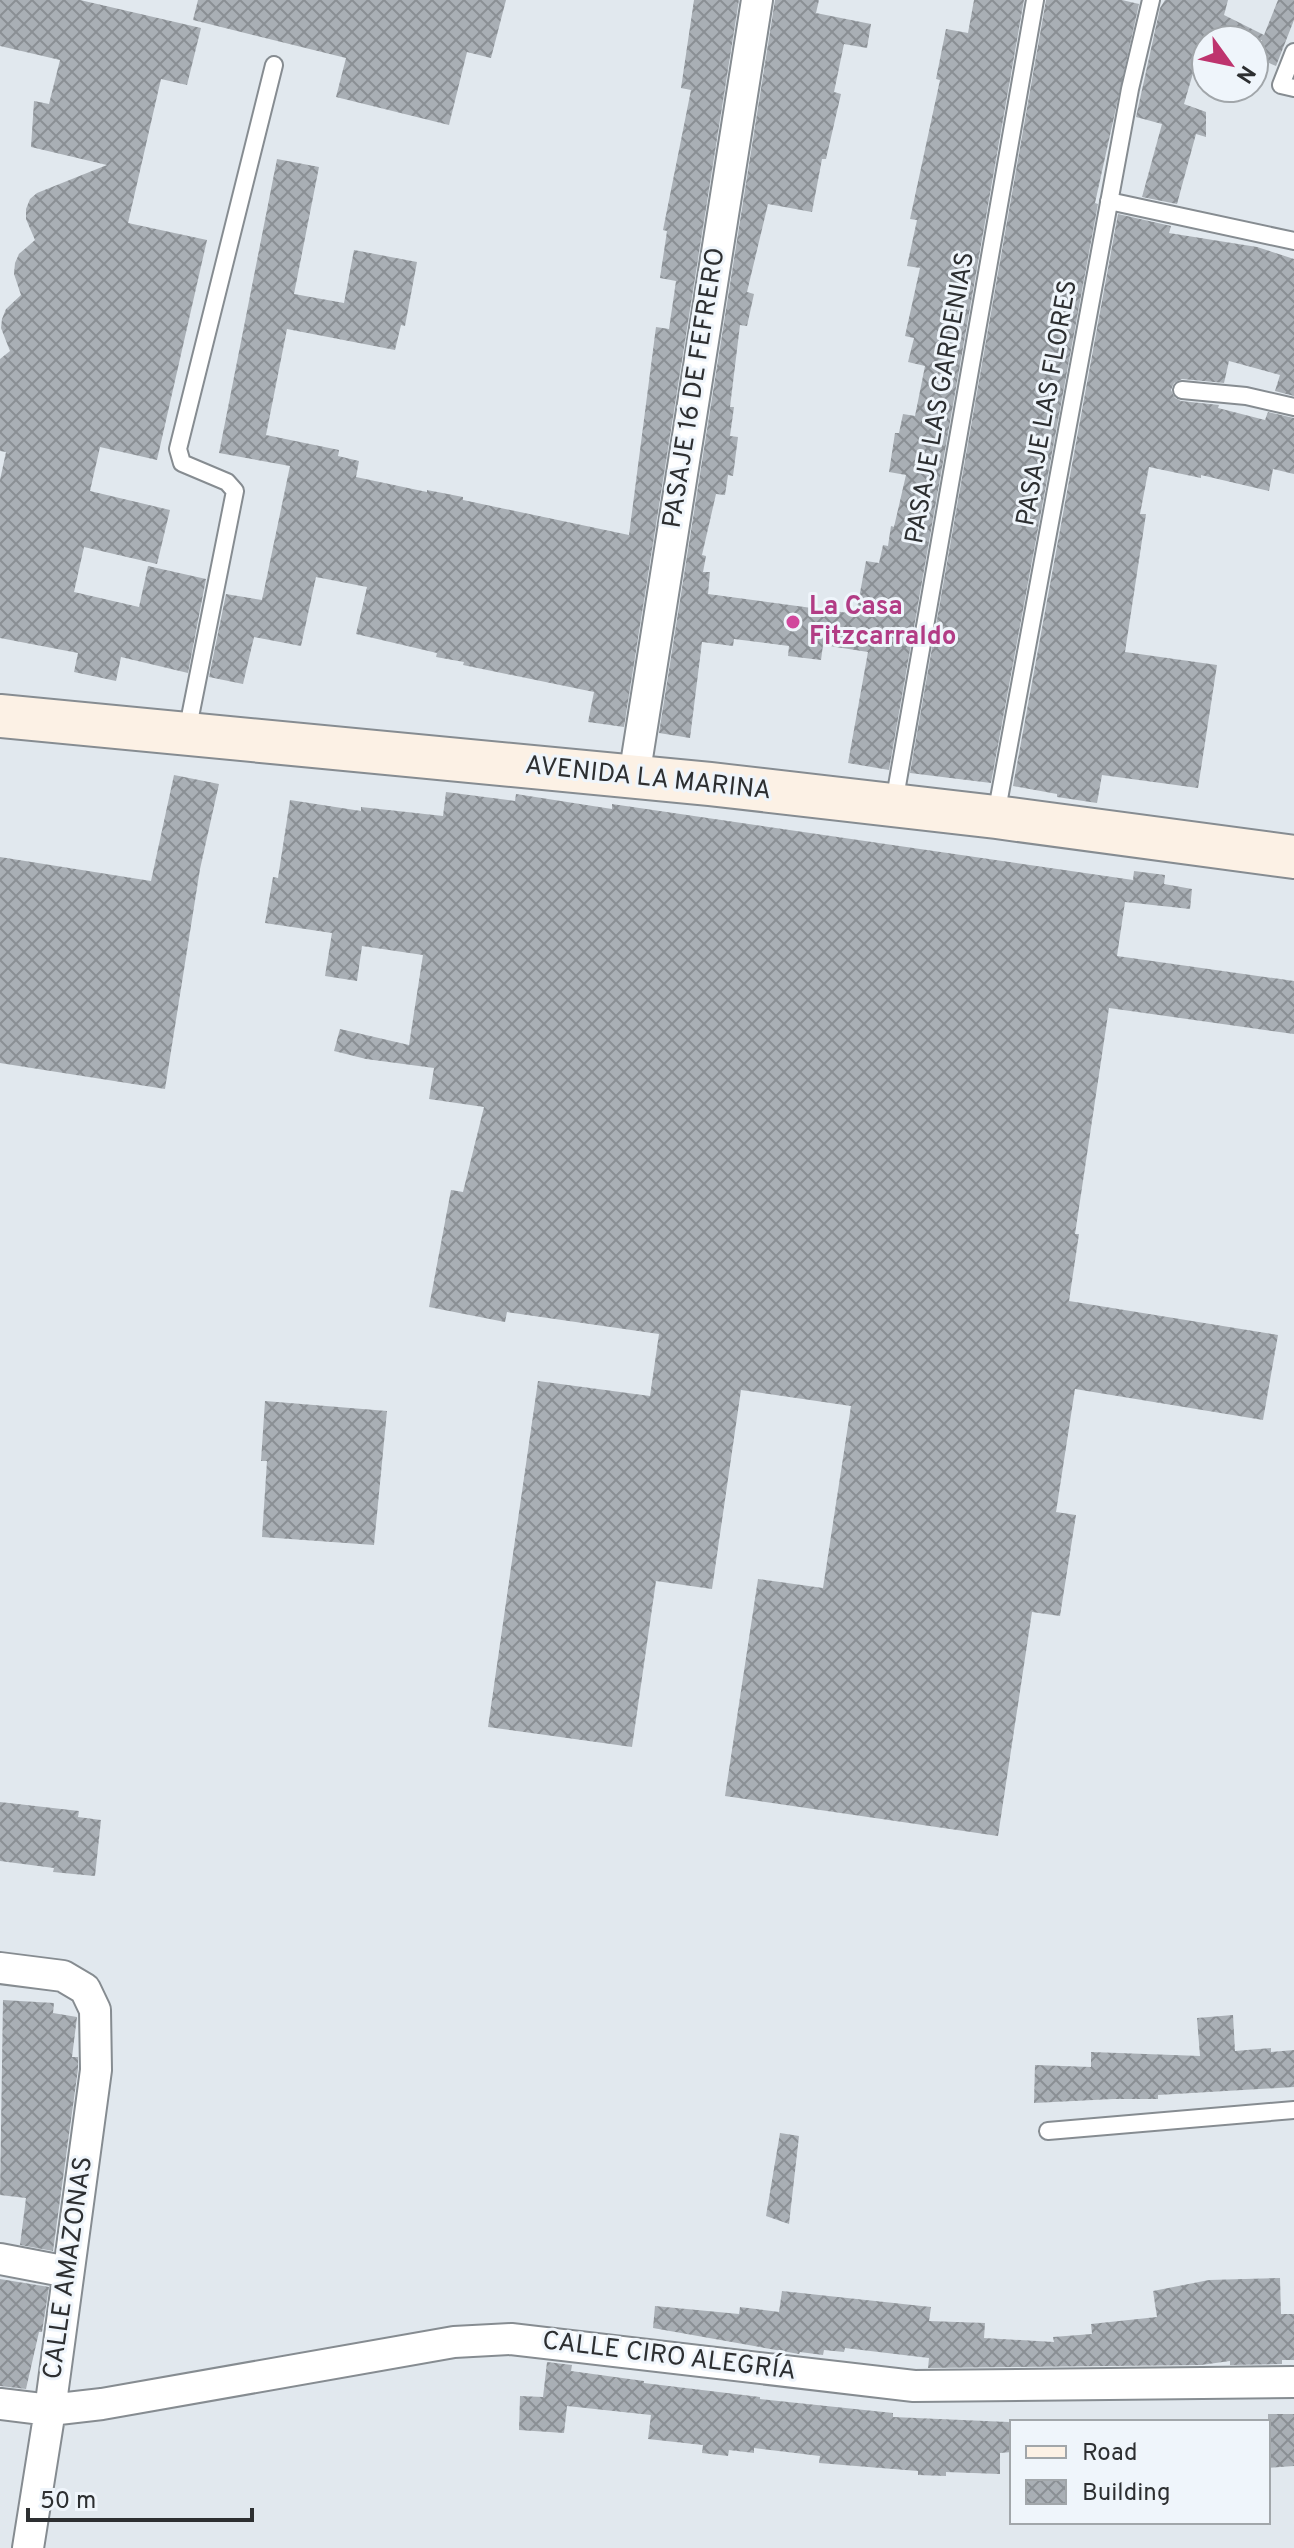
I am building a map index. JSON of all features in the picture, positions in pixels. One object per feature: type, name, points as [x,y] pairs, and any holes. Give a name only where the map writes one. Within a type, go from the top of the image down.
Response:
[{"type":"main road","name":"AVENIDA LA MARINA","points":[[0,716],[894,804],[1294,857]]},
{"type":"street","name":"PASAJE 16 DE FEFRERO","points":[[634,777],[757,0]]},
{"type":"street","name":"CALLE AMAZONAS","points":[[0,1968],[63,1976],[85,1989],[95,2010],[96,2070],[28,2548]]},
{"type":"street","points":[[0,2259],[68,2272]]},
{"type":"street","name":"CALLE CIRO ALEGRÍA","points":[[0,2404],[50,2410],[102,2404],[454,2342],[511,2339],[914,2386],[1294,2382]]},
{"type":"lane","name":"PASAJE LAS GARDENIAS","points":[[894,804],[1035,0]]},
{"type":"lane","name":"PASAJE LAS FLORES","points":[[996,817],[1130,89],[1151,0]]},
{"type":"lane","points":[[1288,86],[1294,52]]},
{"type":"lane","points":[[186,734],[235,491],[227,482],[182,463],[178,449],[274,65]]},
{"type":"lane","points":[[1109,201],[1294,241]]},
{"type":"lane","points":[[1182,390],[1246,396],[1294,407]]},
{"type":"lane","points":[[1048,2131],[1294,2110]]},
{"type":"building","points":[[0,0],[80,0],[201,28],[187,85],[161,79],[128,223],[207,240],[157,460],[100,447],[90,491],[170,510],[157,564],[84,547],[74,592],[139,607],[148,566],[206,579],[188,673],[121,657],[116,681],[74,672],[78,653],[0,638],[0,480],[6,452],[0,451],[0,359],[10,351],[1,328],[6,309],[21,295],[14,274],[15,263],[19,254],[35,240],[26,219],[26,209],[37,193],[107,165],[31,147],[34,101],[49,104],[60,60],[0,46]]},
{"type":"building","points":[[198,0],[506,0],[491,58],[467,52],[449,125],[336,97],[346,58],[193,20]]},
{"type":"building","points":[[694,0],[739,0],[624,727],[588,722],[594,692],[463,665],[464,662],[436,657],[437,653],[356,634],[367,587],[316,577],[301,646],[254,637],[243,684],[209,677],[226,594],[262,600],[290,466],[219,453],[277,159],[319,167],[294,294],[344,303],[354,250],[417,262],[405,326],[401,325],[395,350],[287,329],[266,435],[339,450],[338,456],[359,461],[356,477],[463,497],[463,500],[629,535],[656,327],[669,329],[676,281],[660,278],[667,231],[663,230],[691,90],[681,88]]},
{"type":"building","points":[[775,0],[819,0],[816,13],[871,24],[867,48],[844,44],[834,92],[841,94],[826,159],[822,159],[812,212],[768,204],[747,292],[754,294],[747,326],[740,325],[730,407],[734,407],[730,436],[738,437],[733,476],[728,475],[725,495],[716,494],[702,555],[706,556],[703,572],[710,572],[708,594],[856,614],[866,561],[879,563],[883,545],[888,546],[891,526],[894,527],[906,475],[889,472],[895,433],[899,433],[903,414],[915,416],[925,366],[908,362],[914,338],[905,336],[920,268],[907,266],[917,220],[910,219],[940,80],[936,79],[946,29],[968,33],[974,0],[1024,0],[889,770],[848,763],[868,652],[823,645],[821,660],[788,656],[789,646],[734,639],[733,646],[702,642],[690,738],[659,733]]},
{"type":"building","points":[[1046,0],[1122,0],[1139,4],[1095,203],[1098,204],[991,783],[910,773]]},
{"type":"building","points":[[1165,0],[1228,0],[1224,15],[1242,24],[1190,24],[1190,84],[1184,104],[1206,112],[1206,137],[1196,134],[1177,204],[1142,197],[1162,124],[1136,117],[1160,8]]},
{"type":"building","points":[[1278,0],[1294,0],[1294,20],[1276,66],[1270,63],[1268,24]]},
{"type":"building","points":[[1118,214],[1171,226],[1169,233],[1257,247],[1294,259],[1294,396],[1275,391],[1280,375],[1229,361],[1224,383],[1182,379],[1174,383],[1171,390],[1175,398],[1181,401],[1219,405],[1218,408],[1265,420],[1268,412],[1294,418],[1294,474],[1273,469],[1269,491],[1149,467],[1140,514],[1146,514],[1125,652],[1217,665],[1198,788],[1102,775],[1097,803],[1013,786]]},
{"type":"building","points":[[174,775],[219,784],[200,869],[165,1089],[0,1063],[0,857],[151,881]]},
{"type":"building","points":[[446,792],[515,801],[516,794],[612,809],[612,804],[1133,880],[1134,871],[1165,875],[1164,884],[1192,889],[1190,909],[1125,902],[1117,956],[1294,981],[1294,1034],[1109,1008],[1075,1234],[1079,1234],[1069,1301],[1278,1335],[1263,1420],[1075,1389],[1056,1512],[1076,1515],[1060,1616],[1032,1612],[998,1836],[725,1796],[758,1579],[823,1588],[851,1406],[741,1390],[712,1589],[656,1581],[632,1747],[488,1727],[538,1381],[650,1396],[659,1334],[507,1312],[505,1322],[429,1307],[451,1190],[463,1192],[484,1107],[429,1099],[434,1068],[366,1059],[334,1051],[340,1029],[409,1045],[423,955],[362,946],[357,981],[325,976],[332,933],[265,923],[273,877],[278,878],[290,800],[361,811],[361,807],[443,816]]},
{"type":"building","points":[[265,1401],[387,1411],[374,1545],[262,1537],[267,1461],[261,1461]]},
{"type":"building","points":[[0,1802],[79,1811],[78,1817],[101,1820],[95,1876],[53,1872],[54,1868],[0,1861]]},
{"type":"building","points":[[3,2000],[54,2003],[53,2013],[77,2017],[72,2057],[78,2057],[78,2069],[53,2251],[20,2245],[26,2198],[0,2195]]},
{"type":"building","points":[[1233,2015],[1235,2051],[1294,2050],[1294,2087],[1158,2095],[1158,2099],[1034,2103],[1035,2065],[1091,2067],[1091,2052],[1200,2056],[1197,2018]]},
{"type":"building","points":[[780,2133],[799,2136],[789,2224],[766,2216]]},
{"type":"building","points":[[1280,2278],[1281,2314],[1294,2314],[1294,2360],[1282,2360],[1282,2364],[1230,2365],[1230,2361],[1201,2365],[928,2368],[929,2358],[845,2348],[844,2352],[824,2350],[823,2355],[799,2354],[653,2328],[655,2306],[739,2314],[740,2307],[779,2312],[782,2291],[931,2307],[929,2321],[985,2323],[984,2338],[1054,2342],[1053,2337],[1092,2334],[1091,2324],[1157,2317],[1153,2291],[1209,2280]]},
{"type":"building","points":[[0,2279],[49,2287],[42,2332],[39,2332],[26,2389],[0,2386]]},
{"type":"building","points":[[547,2362],[572,2365],[571,2371],[644,2383],[893,2413],[893,2417],[1008,2422],[1010,2452],[1000,2453],[1000,2474],[946,2472],[946,2476],[918,2475],[918,2471],[819,2463],[820,2456],[754,2448],[754,2453],[729,2450],[728,2456],[702,2453],[703,2445],[648,2439],[651,2415],[567,2406],[564,2433],[519,2430],[520,2396],[543,2397]]},
{"type":"building","points":[[1268,2414],[1294,2414],[1294,2466],[1270,2468]]},
{"type":"place","name":"La Casa Fitzcarraldo","points":[[793,622]]}]
